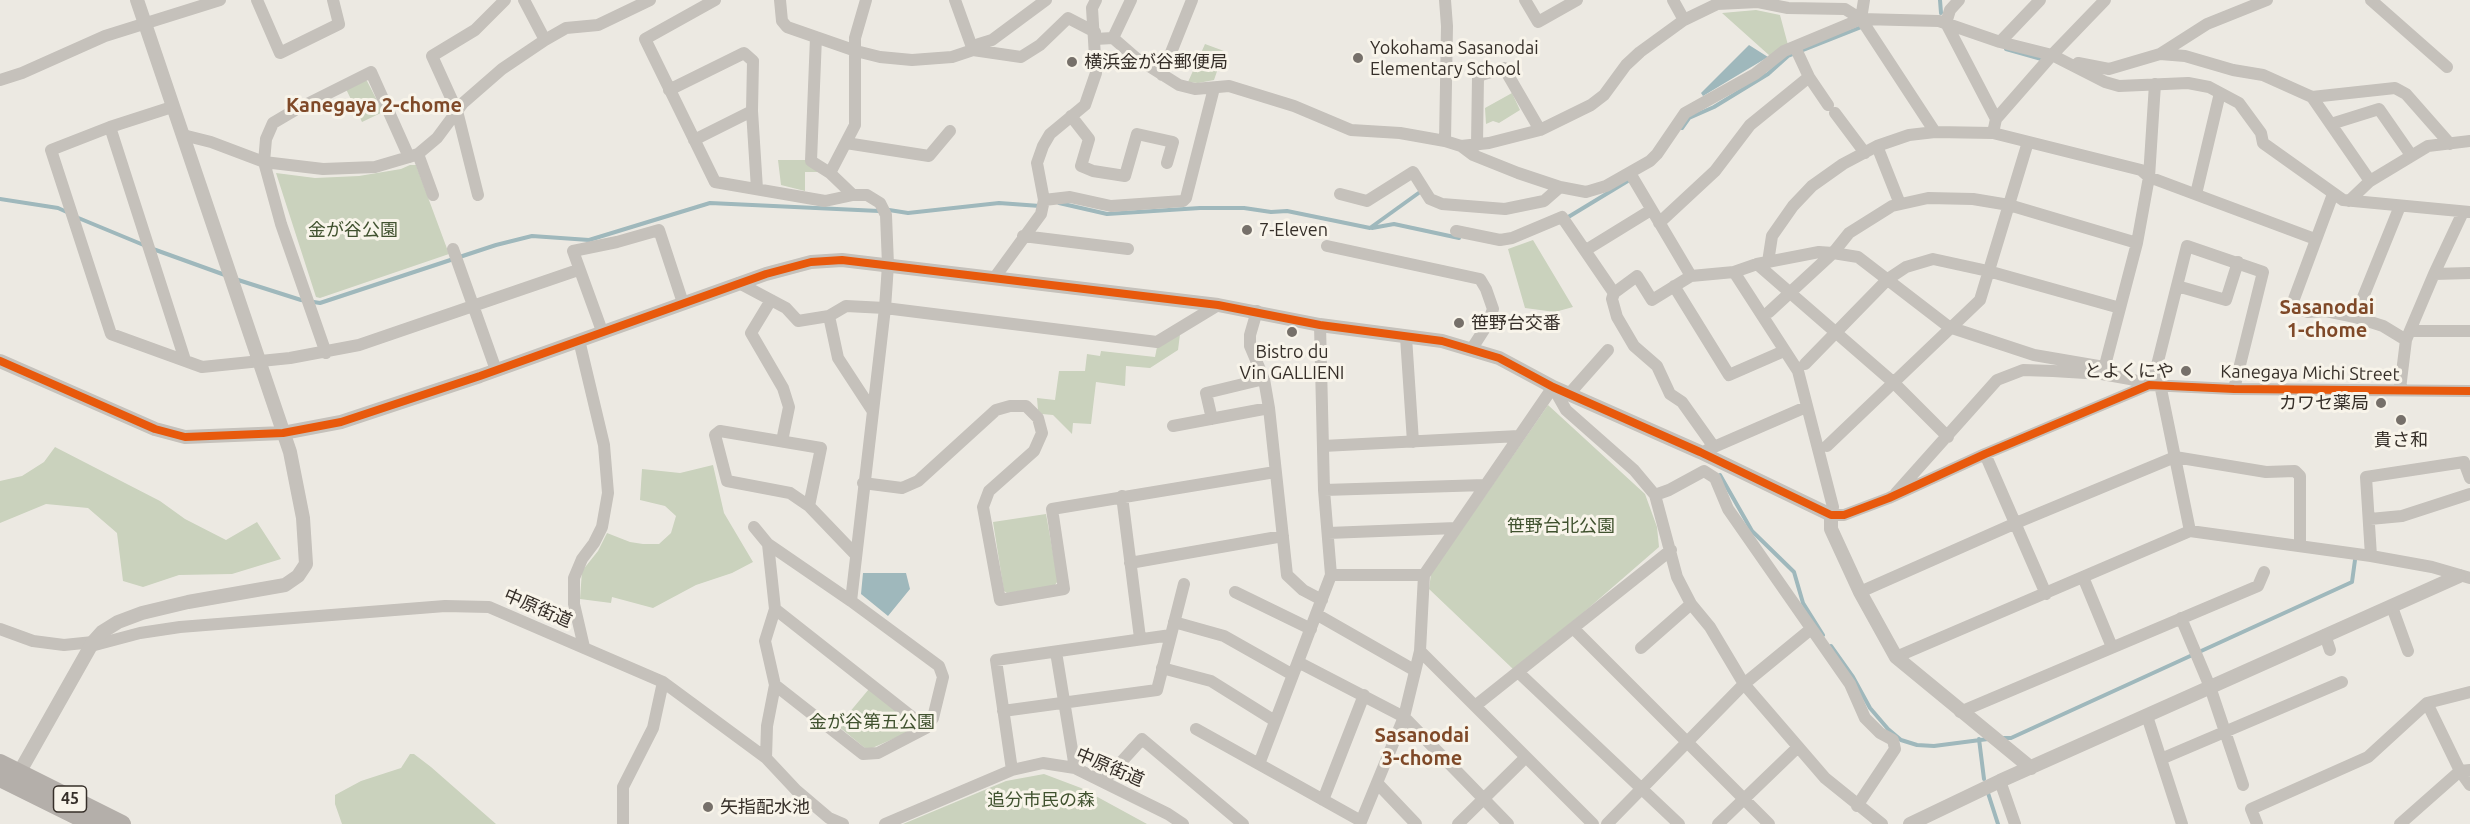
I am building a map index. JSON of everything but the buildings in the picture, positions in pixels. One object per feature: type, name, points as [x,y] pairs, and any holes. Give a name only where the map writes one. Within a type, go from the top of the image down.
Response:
[{"type":"main road","name":"45","points":[[0,764],[11,779],[93,824]]},
{"type":"main road","name":"45","points":[[11,779],[122,824]]},
{"type":"street","points":[[11,779],[92,644],[111,626],[127,617],[188,602],[285,585],[298,576],[306,564],[303,518],[295,472],[137,0]]},
{"type":"street","points":[[257,0],[280,53],[339,24],[333,0]]},
{"type":"street","points":[[478,195],[457,111],[432,56],[475,30],[505,0]]},
{"type":"street","points":[[524,0],[545,40]]},
{"type":"street","points":[[183,135],[211,142],[264,162],[323,169],[375,167],[414,156],[437,138],[463,103],[502,69],[545,40],[566,28],[598,25],[630,5],[650,0]]},
{"type":"street","points":[[715,0],[645,39],[715,182],[825,201],[853,195],[867,195],[880,203],[886,215],[888,265],[885,308],[851,601]]},
{"type":"street","points":[[780,0],[782,21],[787,27],[856,51],[880,57],[912,60],[952,57],[973,50],[979,44],[992,40],[1039,2]]},
{"type":"street","points":[[830,173],[855,125],[855,38],[866,0]]},
{"type":"street","points":[[956,0],[973,50]]},
{"type":"street","points":[[995,277],[1041,214],[1044,200],[1037,163],[1050,135],[1085,105],[1096,73],[1092,8],[1096,0]]},
{"type":"street","points":[[1113,38],[1131,0]]},
{"type":"street","points":[[1162,75],[1192,0]]},
{"type":"street","points":[[1445,0],[1447,26],[1445,141]]},
{"type":"street","points":[[1525,0],[1538,22],[1578,0]]},
{"type":"street","points":[[1672,0],[1684,20]]},
{"type":"street","points":[[1861,19],[1864,0]]},
{"type":"street","points":[[1959,0],[1950,10],[1946,23],[1996,119]]},
{"type":"street","points":[[2000,42],[2040,0]]},
{"type":"street","points":[[1993,133],[1996,119],[2104,0]]},
{"type":"street","points":[[2075,65],[2079,63],[2109,69],[2160,54],[2207,24],[2267,0]]},
{"type":"street","points":[[2371,0],[2447,68]]},
{"type":"street","points":[[0,80],[22,74],[105,36],[214,1]]},
{"type":"street","points":[[1461,146],[1477,145],[1540,130],[1591,105],[1604,96],[1626,65],[1684,20],[1717,4],[1758,2],[1788,8],[1845,9],[1861,19],[1935,132]]},
{"type":"street","points":[[973,50],[1021,57],[1040,45],[1068,18],[1095,35],[1113,38],[1136,58],[1179,85],[1194,89],[1229,87],[1294,106],[1352,130],[1400,133],[1445,141],[1461,146],[1473,155],[1560,187],[1591,191],[1630,173],[1657,154],[1685,113],[1755,74],[1784,51],[1861,19],[1946,23],[2000,42],[2052,55],[2105,82],[2119,86],[2188,83],[2220,93],[2239,103],[2261,133],[2263,143],[2334,194],[2349,201],[2466,212],[2434,274],[2408,336],[2400,389]]},
{"type":"street","points":[[816,38],[811,161],[830,173],[853,195]]},
{"type":"street","points":[[1795,47],[1809,77],[1865,153]]},
{"type":"street","points":[[669,90],[744,53],[753,61],[752,111],[757,189]]},
{"type":"street","points":[[2160,54],[2185,56],[2233,70],[2263,75],[2312,97],[2395,88],[2406,94],[2450,144]]},
{"type":"street","points":[[1477,145],[1478,76],[1503,68],[1540,130]]},
{"type":"street","points":[[326,353],[281,224],[264,162],[266,140],[273,123],[371,72],[433,195]]},
{"type":"street","points":[[1659,223],[1715,171],[1750,125],[1809,77]]},
{"type":"street","points":[[2103,371],[2137,243],[2149,177],[2155,84]]},
{"type":"street","points":[[1044,200],[1070,197],[1111,206],[1182,201],[1186,198],[1214,88]]},
{"type":"street","points":[[2196,194],[2220,93]]},
{"type":"street","points":[[2312,97],[2370,181]]},
{"type":"street","points":[[172,107],[110,127],[51,150],[111,334],[202,367],[326,353],[376,340],[578,270]]},
{"type":"street","points":[[2331,124],[2379,109],[2411,155]]},
{"type":"street","points":[[694,140],[752,111]]},
{"type":"street","points":[[1071,116],[1089,139],[1081,166],[1093,171],[1125,176],[1137,134],[1173,142],[1167,163]]},
{"type":"street","points":[[110,127],[185,360]]},
{"type":"street","points":[[846,143],[929,156],[950,131]]},
{"type":"street","points":[[1762,263],[1772,236],[1793,206],[1812,186],[1843,164],[1877,146],[1909,135],[1935,132],[1993,133],[2141,170],[2149,177],[2314,239]]},
{"type":"street","points":[[2349,201],[2370,181],[2428,146],[2470,141]]},
{"type":"street","points":[[1827,446],[1949,327],[1980,300],[2028,142]]},
{"type":"street","points":[[1877,146],[1900,204]]},
{"type":"street","points":[[1341,194],[1366,201],[1413,172],[1430,199],[1442,204],[1504,209],[1544,201],[1560,187]]},
{"type":"street","points":[[1630,173],[1691,276]]},
{"type":"street","points":[[2334,194],[2314,239],[2290,307],[2308,312],[2326,311],[2355,317],[2408,336],[2470,331]]},
{"type":"street","points":[[1769,312],[1833,253],[1849,233],[1892,206],[1928,198],[1973,199],[2009,205],[2137,243]]},
{"type":"street","points":[[2355,317],[2400,206]]},
{"type":"street","points":[[1586,250],[1651,210]]},
{"type":"street","points":[[1456,231],[1500,240],[1512,238],[1562,217],[1614,292]]},
{"type":"street","points":[[602,331],[573,251],[659,230],[682,303]]},
{"type":"street","points":[[1023,236],[1128,249]]},
{"type":"street","points":[[1327,246],[1480,279],[1493,309],[1487,325],[1471,350]]},
{"type":"street","points":[[2190,531],[2175,457],[2154,385],[2187,246],[2264,272],[2234,389]]},
{"type":"street","points":[[453,249],[496,370]]},
{"type":"street","points":[[1704,471],[1708,452],[1682,402],[1670,394],[1657,366],[1634,346],[1617,317],[1612,299],[1614,292],[1637,276],[1652,300],[1691,276],[1734,272],[1762,263],[1819,252],[1858,256],[1949,327],[2034,355],[2103,371]]},
{"type":"street","points":[[0,361],[155,429],[175,435],[209,438],[283,433],[341,422],[739,284],[811,262],[842,260],[1218,305],[1257,311],[1320,326],[1442,342],[1499,358],[1553,387],[1708,452],[1831,515],[1844,515],[1892,497],[1985,454],[2154,385]]},
{"type":"street","points":[[1805,364],[1888,279],[1906,267],[1933,260],[1988,271],[2120,308]]},
{"type":"street","points":[[2177,286],[2226,300],[2238,262]]},
{"type":"street","points":[[1762,263],[1789,292],[1894,383],[1948,437]]},
{"type":"street","points":[[1734,272],[1798,371],[1833,507],[1831,529],[1860,592],[1896,657],[1960,712],[2031,768]]},
{"type":"street","points":[[2434,274],[2470,273]]},
{"type":"street","points":[[739,284],[786,308],[798,321],[829,316],[846,306],[885,308],[1157,342],[1218,305]]},
{"type":"street","points":[[1674,286],[1729,375],[1784,351]]},
{"type":"street","points":[[771,300],[751,333],[783,388],[789,407],[782,441]]},
{"type":"street","points":[[1257,311],[1250,335],[1250,346],[1264,379],[1269,408],[1287,575],[1303,590],[1322,600]]},
{"type":"street","points":[[829,316],[838,358],[872,410]]},
{"type":"street","points":[[1259,764],[1331,576],[1324,490],[1320,326]]},
{"type":"street","points":[[1406,337],[1413,442]]},
{"type":"street","points":[[579,340],[604,445],[608,493],[602,526],[594,543],[582,559],[574,578],[574,604],[584,648]]},
{"type":"street","points":[[1569,394],[1608,350]]},
{"type":"street","points":[[1892,497],[1997,380],[2023,370],[2103,371]]},
{"type":"street","name":"Kanegaya Michi Street","points":[[2103,371],[2154,385],[2234,389],[2470,391]]},
{"type":"street","points":[[1212,419],[1206,393],[1264,379]]},
{"type":"street","points":[[1196,729],[1360,823],[1404,717],[1420,651],[1424,575],[1553,387]]},
{"type":"street","points":[[1553,387],[1566,410],[1634,470],[1655,495],[1677,577],[1691,604],[1710,627],[1744,684],[1825,778],[1882,824]]},
{"type":"street","points":[[863,483],[902,488],[918,481],[996,410],[1010,406],[1026,406],[1038,418],[1042,433],[1034,451],[989,491],[983,507],[1000,600],[1064,589],[1052,509],[1275,472]]},
{"type":"street","points":[[1708,452],[1806,407]]},
{"type":"street","points":[[1173,426],[1269,408]]},
{"type":"street","points":[[809,506],[821,448],[720,431],[715,435],[727,481],[790,493],[809,506],[856,555]]},
{"type":"street","points":[[1323,446],[1520,436]]},
{"type":"street","points":[[1985,454],[2046,594]]},
{"type":"street","points":[[1860,592],[2016,523],[2175,457],[2266,472],[2295,471],[2300,477],[2300,545]]},
{"type":"street","points":[[2371,556],[2366,477],[2464,462],[2470,478]]},
{"type":"street","points":[[1655,495],[1704,471]]},
{"type":"street","points":[[1704,471],[1714,478],[1728,509],[1850,684],[1865,718],[1880,733],[1893,740],[1895,749],[1857,806]]},
{"type":"street","points":[[1324,490],[1485,485]]},
{"type":"street","points":[[2370,519],[2402,516],[2470,494]]},
{"type":"street","points":[[1122,496],[1140,638]]},
{"type":"street","points":[[754,527],[768,544],[851,601],[939,666],[944,677],[933,718],[926,728],[878,753],[863,754],[775,685]]},
{"type":"street","points":[[1328,533],[1456,528]]},
{"type":"street","points":[[1896,657],[2190,531],[2371,556],[2432,567],[2464,577]]},
{"type":"street","points":[[1130,563],[1282,536]]},
{"type":"street","points":[[766,758],[767,726],[775,685],[765,641],[775,609],[768,544]]},
{"type":"street","points":[[1475,706],[1671,550]]},
{"type":"street","points":[[1960,712],[2258,586],[2264,572]]},
{"type":"street","points":[[1331,576],[1424,575]]},
{"type":"street","points":[[1910,824],[2000,781],[2325,635],[2464,577]]},
{"type":"street","points":[[2083,578],[2112,647]]},
{"type":"street","points":[[1003,711],[1157,690],[1184,584]]},
{"type":"street","points":[[1235,592],[1311,629]]},
{"type":"street","points":[[1641,648],[1691,604]]},
{"type":"street","name":"中原街道","points":[[0,629],[33,642],[64,645],[92,644],[180,627],[445,606],[489,607],[663,682],[766,758],[796,790],[829,818],[843,824]]},
{"type":"street","points":[[2392,607],[2408,651]]},
{"type":"street","points":[[775,609],[926,728]]},
{"type":"street","points":[[1316,614],[1414,670]]},
{"type":"street","points":[[2181,618],[2210,687],[2243,785]]},
{"type":"street","points":[[1174,622],[1224,636],[1293,675]]},
{"type":"street","points":[[1573,628],[1769,824]]},
{"type":"street","points":[[1607,824],[1744,684],[1811,629]]},
{"type":"street","points":[[1012,770],[996,660],[1170,635]]},
{"type":"street","points":[[2325,635],[2330,650]]},
{"type":"street","points":[[1420,651],[1593,824]]},
{"type":"street","points":[[1056,652],[1075,768]]},
{"type":"street","points":[[1298,662],[1404,717],[1508,824]]},
{"type":"street","points":[[1162,668],[1211,681],[1275,721]]},
{"type":"street","points":[[1518,672],[1679,824]]},
{"type":"street","points":[[623,824],[623,788],[653,728],[663,682]]},
{"type":"street","points":[[2161,759],[2342,682]]},
{"type":"street","points":[[2257,824],[2251,809],[2368,757],[2427,703],[2470,692]]},
{"type":"street","points":[[1323,800],[1364,695]]},
{"type":"street","points":[[2427,703],[2465,770],[2470,785]]},
{"type":"street","points":[[2147,716],[2182,824]]},
{"type":"street","points":[[1104,781],[1142,739],[1243,824]]},
{"type":"street","points":[[1718,824],[1798,747]]},
{"type":"street","points":[[1458,824],[1526,757]]},
{"type":"street","name":"中原街道","points":[[885,824],[1012,770],[1043,763],[1075,768],[1104,781],[1183,824]]},
{"type":"street","points":[[2401,824],[2465,770]]},
{"type":"street","points":[[2000,781],[2015,824]]},
{"type":"street","points":[[1378,784],[1416,824]]},
{"type":"green space","points":[[1756,10],[1780,15],[1788,45],[1770,56],[1722,13]]},
{"type":"green space","points":[[1205,44],[1224,51],[1214,80],[1188,82]]},
{"type":"green space","points":[[367,81],[383,112],[362,122],[346,89]]},
{"type":"green space","points":[[1512,93],[1520,110],[1499,123],[1493,121],[1486,124],[1485,108]]},
{"type":"green space","points":[[778,160],[805,160],[818,172],[805,172],[805,191],[781,185]]},
{"type":"green space","name":"金が谷公園","points":[[416,165],[449,254],[320,298],[316,297],[276,173],[315,178],[359,176],[401,169]]},
{"type":"green space","points":[[1533,240],[1573,307],[1555,312],[1525,308],[1508,249]]},
{"type":"green space","points":[[1180,334],[1178,350],[1150,368],[1126,366],[1125,386],[1096,382],[1091,424],[1073,423],[1072,434],[1053,415],[1042,414],[1038,410],[1037,398],[1055,400],[1059,371],[1085,371],[1087,354],[1100,356],[1101,351],[1155,357],[1157,347]]},
{"type":"green space","name":"笹野台北公園","points":[[1548,405],[1645,494],[1657,527],[1659,547],[1513,669],[1429,589],[1431,574]]},
{"type":"green space","points":[[55,447],[160,501],[185,519],[226,540],[257,522],[281,559],[232,574],[179,575],[143,587],[123,581],[117,533],[88,508],[46,504],[0,523],[0,481],[22,476],[44,462]]},
{"type":"green space","points":[[713,465],[724,513],[753,562],[732,573],[696,585],[653,608],[612,597],[611,603],[580,599],[582,571],[598,551],[607,533],[630,542],[659,544],[671,533],[676,516],[665,506],[640,500],[642,469],[680,473]]},
{"type":"green space","points":[[1046,514],[1058,581],[1054,586],[1007,593],[1004,591],[993,522]]},
{"type":"green space","name":"金が谷第五公園","points":[[869,689],[912,724],[911,731],[870,749],[865,748],[838,726]]},
{"type":"green space","points":[[410,754],[414,754],[431,767],[496,824],[342,824],[335,804],[335,795],[361,781],[401,768]]},
{"type":"green space","name":"追分市民の森","points":[[1044,774],[1081,788],[1147,824],[903,824],[1006,781]]},
{"type":"water","points":[[1749,45],[1768,57],[1703,96],[1701,93]]},
{"type":"water","points":[[863,573],[906,573],[910,589],[888,616],[861,594]]},
{"type":"waterway","points":[[1940,0],[1941,13]]},
{"type":"waterway","points":[[1682,128],[1689,118],[1714,107],[1768,74],[1788,56],[1864,26]]},
{"type":"waterway","points":[[2006,49],[2045,60]]},
{"type":"waterway","points":[[1565,219],[1631,179]]},
{"type":"waterway","points":[[1059,203],[1107,214],[1200,208],[1287,211],[1370,228],[1420,192]]},
{"type":"waterway","points":[[0,199],[58,208],[69,213]]},
{"type":"waterway","points":[[235,279],[301,300],[320,303],[496,245],[532,236],[589,240],[710,203],[889,210],[908,213],[999,203],[1040,206]]},
{"type":"waterway","points":[[76,217],[146,246]]},
{"type":"waterway","points":[[1372,228],[1394,224],[1459,238]]},
{"type":"waterway","points":[[153,249],[225,275]]},
{"type":"waterway","points":[[1720,475],[1752,531],[1794,572],[1803,603],[1823,635]]},
{"type":"waterway","points":[[2001,738],[2011,738],[2352,582],[2355,560]]},
{"type":"waterway","points":[[1831,646],[1853,677],[1870,708],[1901,740],[1917,745],[1934,746],[1988,739]]},
{"type":"waterway","points":[[1979,739],[1984,779]]},
{"type":"waterway","points":[[1988,793],[1998,824]]},
{"type":"cycle path","points":[[0,361],[155,429],[185,437],[283,433],[341,422],[480,376],[766,274],[811,262],[842,260],[1218,305],[1320,325],[1442,341],[1499,358],[1553,387],[1700,452],[1831,515],[1844,515],[1889,498],[1985,454],[2149,385],[2234,389],[2470,391]]},
{"type":"place","name":"Yokohama Sasanodai Elementary School","points":[[1358,58]]},
{"type":"place","name":"横浜金が谷郵便局","points":[[1072,62]]},
{"type":"place","name":"7-Eleven","points":[[1247,230]]},
{"type":"place","name":"笹野台交番","points":[[1459,323]]},
{"type":"place","name":"Bistro du Vin GALLIENI","points":[[1292,332]]},
{"type":"place","name":"とよくにや","points":[[2186,371]]},
{"type":"place","name":"カワセ薬局","points":[[2381,403]]},
{"type":"place","name":"貴さ和","points":[[2401,420]]},
{"type":"place","name":"矢指配水池","points":[[708,807]]},
{"type":"district","name":"Kanegaya 2-chome","points":[[374,105]]},
{"type":"district","name":"Sasanodai 1-chome","points":[[2327,318]]},
{"type":"district","name":"Sasanodai 3-chome","points":[[1422,746]]}]
